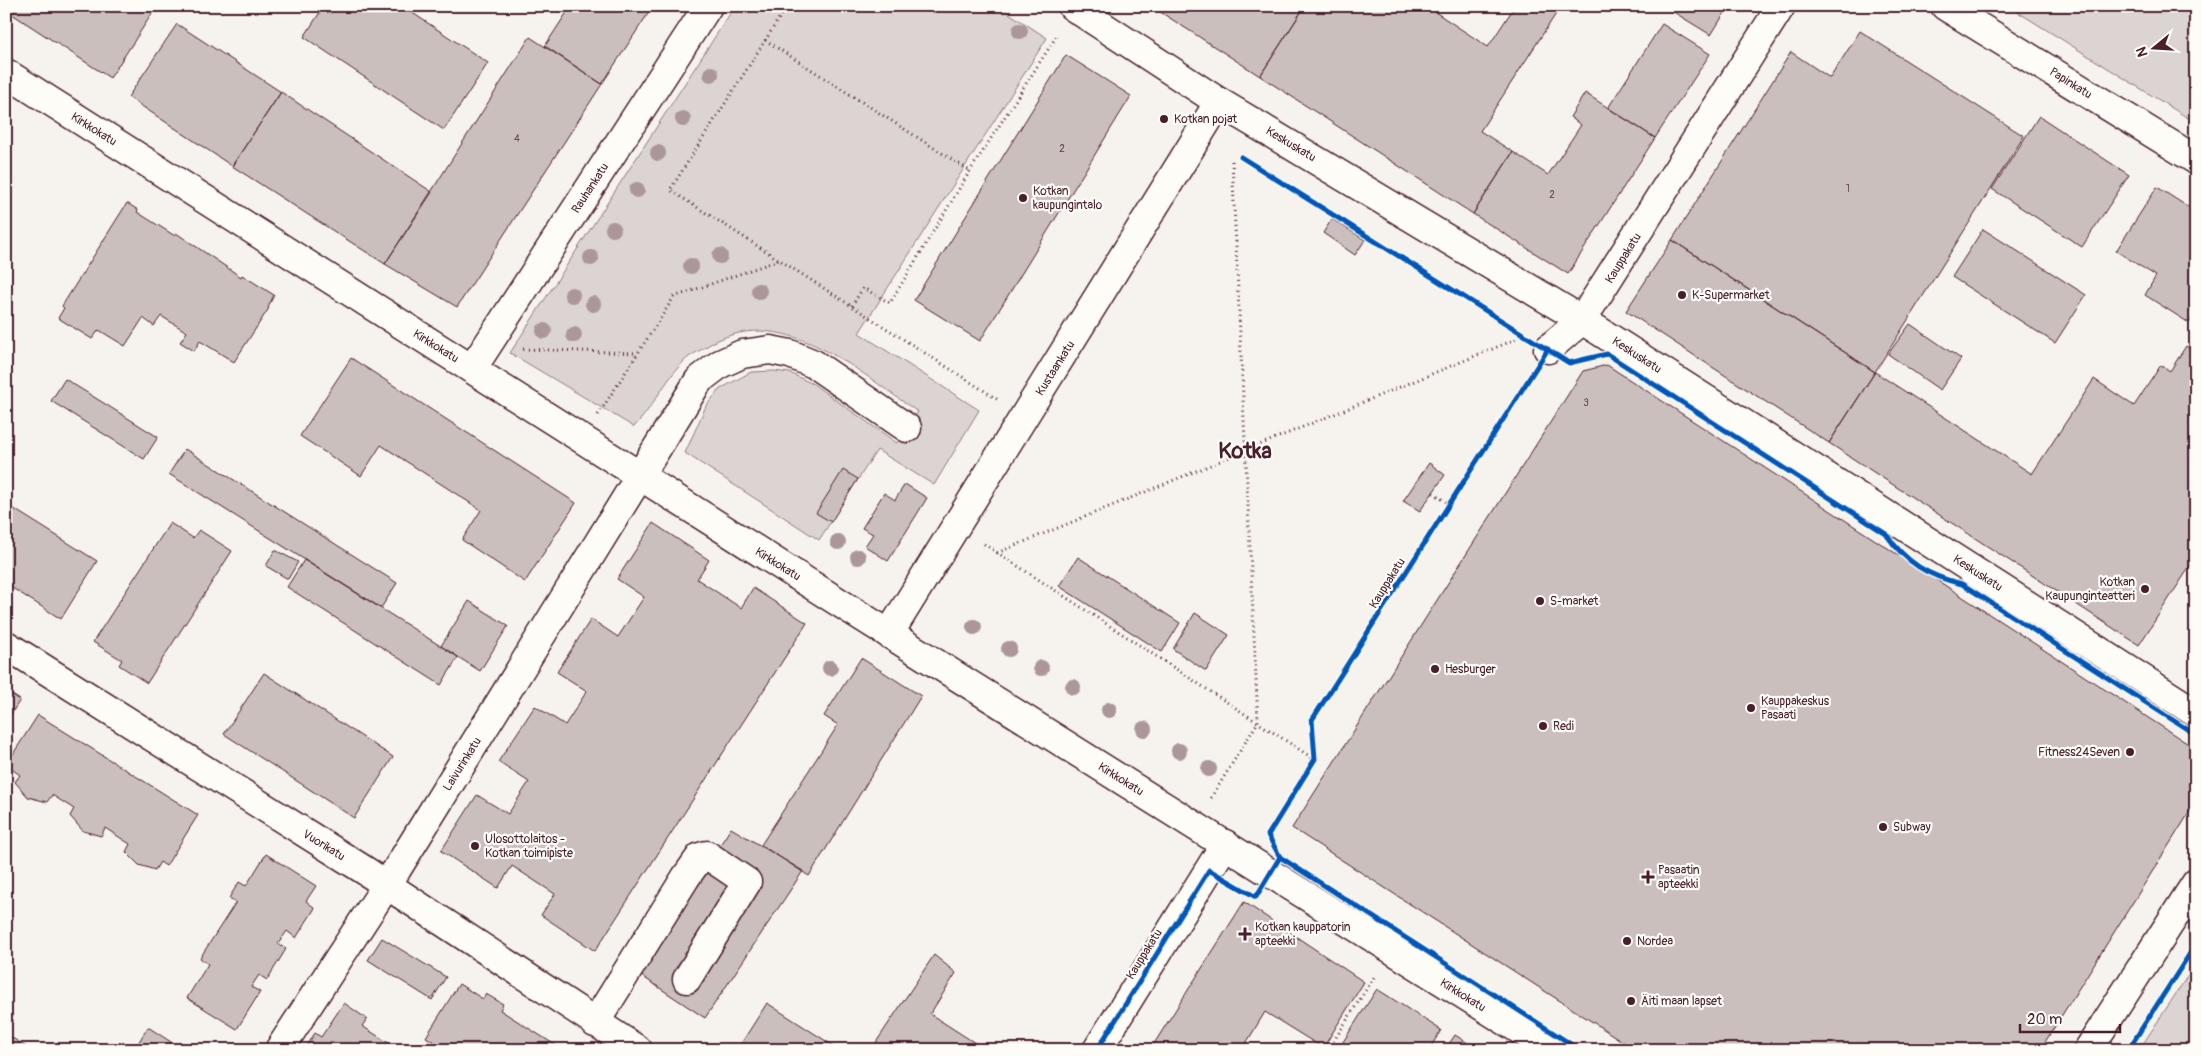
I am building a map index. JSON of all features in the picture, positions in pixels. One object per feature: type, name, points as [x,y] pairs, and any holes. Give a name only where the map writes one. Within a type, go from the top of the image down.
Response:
[{"type":"street","name":"Rauhankatu","points":[[479,358],[708,6]]},
{"type":"street","name":"Keskuskatu","points":[[1072,6],[1219,102],[1582,320],[2196,713]]},
{"type":"street","name":"Kauppakatu","points":[[1537,342],[1582,320],[1782,6]]},
{"type":"street","name":"Papinkatu","points":[[1945,6],[2196,160]]},
{"type":"street","name":"Kirkkokatu","points":[[6,73],[479,358],[640,476],[1225,844],[1270,875],[1552,1050]]},
{"type":"street","name":"Kustaankatu","points":[[889,634],[1219,102]]},
{"type":"street","name":"Laivurinkatu","points":[[279,1050],[387,885],[640,476],[653,451],[699,380],[720,364],[742,354],[770,350],[798,357],[814,364],[907,428]]},
{"type":"street","name":"Vuorikatu","points":[[6,645],[387,885],[638,1050]]},
{"type":"street","name":"Kauppakatu","points":[[1097,1050],[1225,844]]},
{"type":"street","points":[[595,1023],[686,877],[700,858],[707,854],[747,882],[686,979]]},
{"type":"street","points":[[2088,1050],[2196,884]]},
{"type":"path","points":[[787,6],[670,190],[1024,417]]},
{"type":"path","points":[[852,306],[863,288],[890,303],[970,171],[1059,33]]},
{"type":"path","points":[[765,40],[970,171]]},
{"type":"path","points":[[1210,799],[1258,722],[1232,160]]},
{"type":"path","points":[[597,416],[674,296],[779,260]]},
{"type":"path","points":[[1517,330],[1537,342]]},
{"type":"path","points":[[997,553],[1245,450],[1537,342]]},
{"type":"path","points":[[479,358],[638,353]]},
{"type":"path","points":[[1433,493],[1449,504]]},
{"type":"path","points":[[984,544],[1315,760],[1268,835]]},
{"type":"path","points":[[1328,1050],[1376,974]]},
{"type":"shaded area","points":[[735,6],[998,6],[1047,38],[859,333],[979,410],[934,485],[877,450],[819,540],[685,453],[706,406],[720,389],[751,372],[774,371],[790,373],[813,384],[897,443],[918,412],[843,361],[816,346],[789,335],[761,331],[732,335],[704,348],[685,360],[634,427],[510,353]]},
{"type":"shaded area","points":[[2008,6],[2196,6],[2196,123]]},
{"type":"shaded area","points":[[2196,963],[2196,1050],[2139,1050]]},
{"type":"building","points":[[17,6],[157,6],[110,78],[12,14]]},
{"type":"building","points":[[324,6],[402,6],[488,63],[444,130],[304,37]]},
{"type":"building","points":[[571,6],[653,6],[602,84],[545,46]]},
{"type":"building","points":[[1151,6],[1305,6],[1260,76]]},
{"type":"building","points":[[1305,6],[1426,6],[1488,47],[1515,6],[1561,6],[1480,131],[1513,152],[1473,214],[1260,76]]},
{"type":"building","points":[[1668,6],[1729,6],[1711,35],[1667,8]]},
{"type":"building","points":[[177,24],[281,92],[232,166],[128,97]]},
{"type":"building","points":[[1662,24],[1710,54],[1655,138],[1608,108]]},
{"type":"building","points":[[1860,31],[2024,136],[1875,372],[1672,240],[1791,52],[1830,78]]},
{"type":"building","points":[[530,37],[602,84],[457,307],[385,264]]},
{"type":"building","name":"Kotkan kaupungintalo","points":[[1066,55],[1131,96],[980,341],[914,300]]},
{"type":"building","points":[[281,92],[432,192],[385,264],[232,166]]},
{"type":"building","points":[[1585,93],[1655,138],[1568,274],[1473,214],[1513,152],[1548,175],[1581,125],[1570,117]]},
{"type":"building","points":[[2039,116],[2129,175],[2082,247],[1992,189]]},
{"type":"building","points":[[2157,187],[2196,212],[2196,312],[2189,323],[2145,295],[2156,276],[2116,251]]},
{"type":"building","points":[[127,203],[138,210],[137,212],[175,236],[176,233],[241,277],[242,275],[274,295],[269,308],[234,362],[200,341],[194,351],[180,342],[187,332],[161,316],[154,326],[143,318],[125,346],[99,330],[92,339],[58,318],[64,308],[62,306]]},
{"type":"building","points":[[1332,219],[1365,240],[1355,255],[1323,233]]},
{"type":"building","points":[[1983,229],[2086,295],[2055,343],[1952,277]]},
{"type":"building","points":[[1672,240],[1875,372],[1829,443],[1626,311]]},
{"type":"building","points":[[1910,324],[1961,359],[1940,390],[1888,354]]},
{"type":"building","points":[[2186,346],[2196,353],[2196,557],[2139,645],[1829,443],[1875,372],[2032,474],[2094,379],[2134,406],[2161,365],[2170,371]]},
{"type":"building","points":[[351,358],[576,503],[525,582],[462,540],[481,510],[381,445],[361,476],[300,436]]},
{"type":"building","name":"Kauppakeskus Pasaati","points":[[1607,365],[2196,749],[2196,802],[2040,1050],[1636,1050],[1292,828],[1583,371]]},
{"type":"building","points":[[65,379],[158,437],[144,459],[51,401]]},
{"type":"building","points":[[185,449],[397,583],[381,608],[169,474]]},
{"type":"building","points":[[1429,463],[1445,475],[1420,511],[1403,501]]},
{"type":"building","points":[[843,470],[858,479],[831,522],[816,513]]},
{"type":"building","points":[[905,484],[927,498],[888,561],[865,546],[873,534],[862,528],[884,493],[895,500]]},
{"type":"building","points":[[6,504],[97,561],[61,619],[6,584]]},
{"type":"building","points":[[170,523],[193,538],[199,530],[232,551],[147,683],[119,665],[122,660],[93,642]]},
{"type":"building","points":[[653,523],[709,560],[697,579],[741,608],[753,588],[807,623],[595,951],[541,915],[555,894],[512,866],[498,888],[441,851],[477,795],[508,814],[529,782],[498,762],[535,706],[565,725],[587,691],[557,672],[591,619],[618,637],[644,597],[617,579]]},
{"type":"building","points":[[275,550],[298,562],[288,579],[266,566]]},
{"type":"building","points":[[1078,557],[1180,623],[1162,652],[1059,586]]},
{"type":"building","points":[[304,560],[458,657],[441,685],[287,587]]},
{"type":"building","points":[[469,601],[508,626],[480,671],[441,646]]},
{"type":"building","points":[[1195,613],[1229,635],[1206,671],[1173,649]]},
{"type":"building","points":[[861,658],[921,696],[809,876],[761,845],[838,725],[824,716]]},
{"type":"building","points":[[264,673],[393,757],[354,818],[224,734]]},
{"type":"building","points":[[6,691],[20,700],[6,722]]},
{"type":"building","points":[[38,715],[198,815],[166,866],[160,862],[155,870],[139,865],[126,852],[130,844],[105,828],[101,836],[83,831],[70,816],[74,809],[52,795],[47,802],[28,797],[15,782],[20,775],[6,765]]},
{"type":"building","points":[[731,828],[803,871],[705,1018],[637,973]]},
{"type":"building","points":[[266,854],[316,886],[306,901],[315,908],[296,938],[287,931],[278,944],[286,949],[267,980],[259,975],[251,987],[260,992],[237,1029],[187,998],[208,964],[200,958],[236,902],[229,898],[239,882],[246,886]]},
{"type":"building","points":[[1244,902],[1364,982],[1323,1048],[1265,1012],[1242,1050],[1150,1050]]},
{"type":"building","points":[[382,938],[446,977],[432,1000],[368,960]]},
{"type":"building","points":[[934,955],[956,973],[930,1014],[986,1050],[871,1050]]},
{"type":"building","points":[[459,984],[483,999],[486,994],[503,1004],[500,1010],[563,1050],[447,1050],[426,1037]]},
{"type":"building","points":[[1377,989],[1441,1030],[1429,1050],[1348,1050],[1341,1045]]},
{"type":"building","points":[[344,1003],[367,1019],[362,1026],[392,1045],[389,1050],[304,1050],[315,1033],[321,1037]]},
{"type":"building","points":[[767,1003],[840,1050],[737,1050]]},
{"type":"building","points":[[148,1027],[171,1042],[166,1050],[134,1050]]},
{"type":"building","points":[[6,1034],[31,1050],[6,1050]]},
{"type":"building","points":[[1455,1035],[1479,1050],[1445,1050]]},
{"type":"cycle path","points":[[1241,157],[1569,363],[1607,354],[1886,534],[1902,553],[1919,567],[1939,577],[1962,584],[2196,735]]},
{"type":"cycle path","points":[[1548,349],[1312,720],[1315,759],[1268,835],[1280,857],[1580,1050]]},
{"type":"cycle path","points":[[1097,1050],[1209,870],[1256,897],[1280,857]]},
{"type":"cycle path","points":[[2128,1050],[2196,944]]},
{"type":"place","name":"Kotkan pojat","points":[[1164,119]]},
{"type":"place","name":"Kotkan kaupungintalo","points":[[1023,198]]},
{"type":"place","name":"K-Supermarket","points":[[1682,295]]},
{"type":"place","name":"Kotkan Kaupunginteatteri","points":[[2145,589]]},
{"type":"place","name":"S-market","points":[[1540,601]]},
{"type":"place","name":"Hesburger","points":[[1435,669]]},
{"type":"place","name":"Kauppakeskus Pasaati","points":[[1751,708]]},
{"type":"place","name":"Redi","points":[[1543,726]]},
{"type":"place","name":"Fitness24Seven","points":[[2130,752]]},
{"type":"place","name":"Subway","points":[[1883,827]]},
{"type":"place","name":"Ulosottolaitos - Kotkan toimipiste","points":[[475,846]]},
{"type":"place","name":"Pasaatin apteekki","points":[[1648,877]]},
{"type":"place","name":"Kotkan kauppatorin apteekki","points":[[1245,934]]},
{"type":"place","name":"Nordea","points":[[1627,941]]},
{"type":"place","name":"Äiti maan lapset","points":[[1631,1001]]},
{"type":"district","name":"Kotka","points":[[1245,450]]}]
